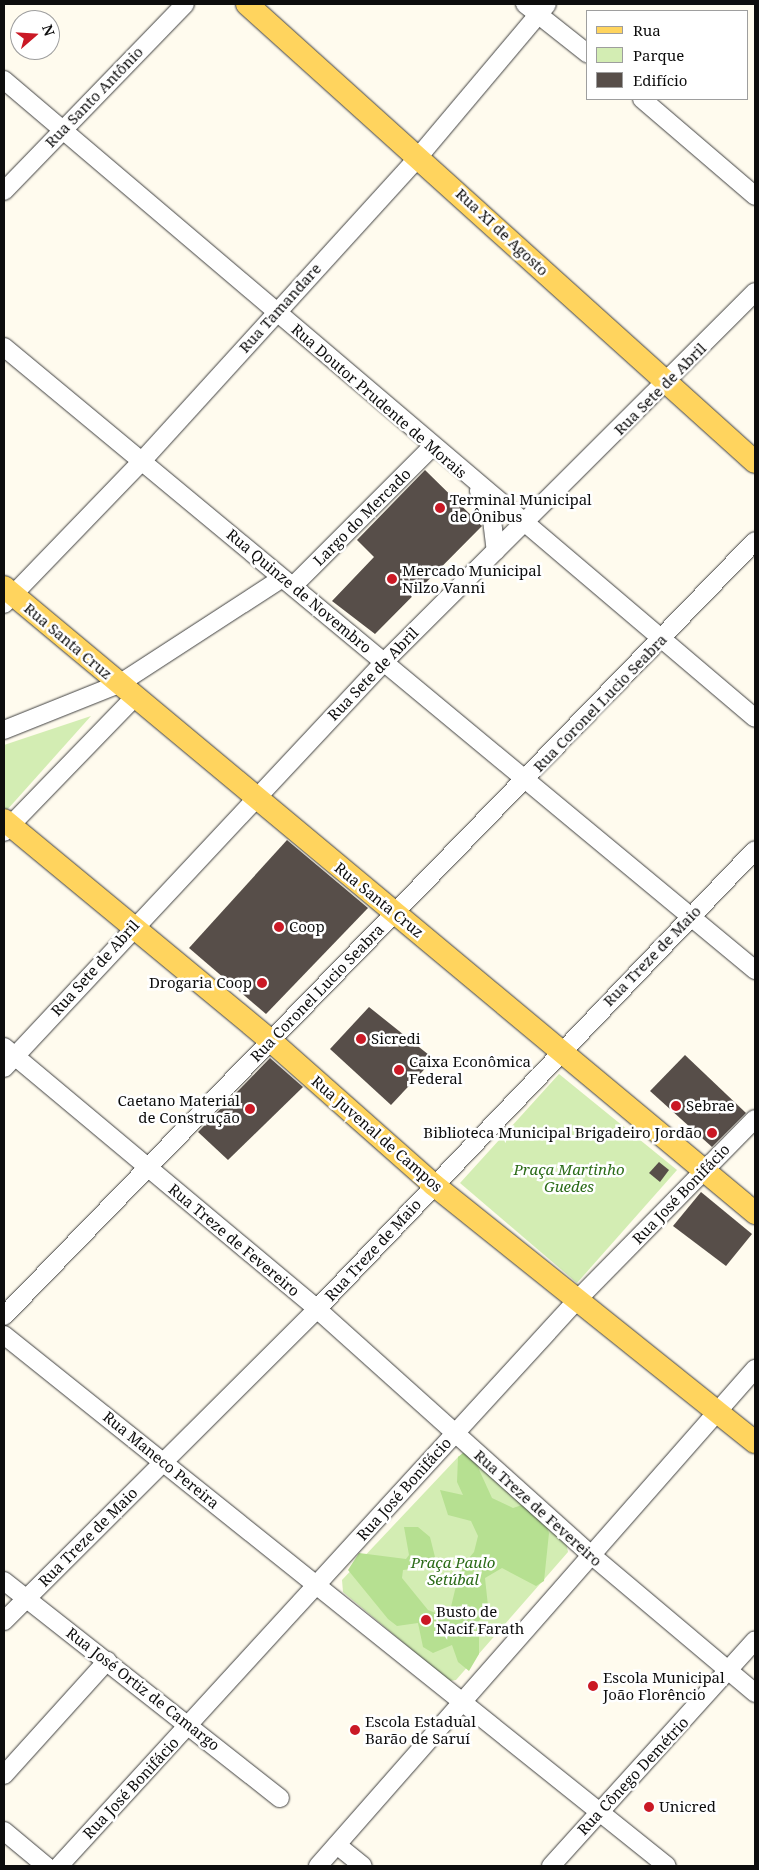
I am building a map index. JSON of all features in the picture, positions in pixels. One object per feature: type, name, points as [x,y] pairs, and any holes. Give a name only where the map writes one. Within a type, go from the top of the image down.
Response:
[{"type":"main road","name":"Rua XI de Agosto","points":[[247,4],[420,155],[666,384],[755,462]]},
{"type":"main road","name":"Rua Santa Cruz","points":[[7,595],[127,691],[254,799],[395,913],[755,1213]]},
{"type":"main road","name":"Rua Juvenal de Campos","points":[[6,826],[270,1040],[434,1185],[579,1298],[755,1442]]},
{"type":"street","name":"Rua Santo Antônio","points":[[4,190],[185,4]]},
{"type":"street","name":"Rua Tamandare","points":[[7,595],[142,461],[420,155],[536,7]]},
{"type":"street","points":[[536,7],[586,52]]},
{"type":"street","name":"Rua Doutor Prudente de Morais","points":[[4,80],[432,448],[755,718]]},
{"type":"street","points":[[643,100],[755,196]]},
{"type":"street","name":"Rua Sete de Abril","points":[[7,1058],[384,662],[666,384],[755,292]]},
{"type":"street","name":"Rua Quinze de Novembro","points":[[4,347],[755,970]]},
{"type":"street","name":"Largo do Mercado","points":[[127,691],[287,582],[432,448]]},
{"type":"street","points":[[474,482],[492,520],[496,551]]},
{"type":"street","name":"Rua Coronel Lucio Seabra","points":[[4,1316],[270,1040],[661,641],[755,541]]},
{"type":"street","points":[[4,730],[127,691]]},
{"type":"street","points":[[6,826],[127,691]]},
{"type":"street","name":"Rua Treze de Maio","points":[[4,1621],[317,1309],[559,1050],[755,850]]},
{"type":"street","name":"Rua Treze de Fevereiro","points":[[7,1058],[148,1168],[317,1309],[590,1554],[755,1693]]},
{"type":"street","name":"Rua José Bonifácio","points":[[59,1866],[579,1298],[755,1118]]},
{"type":"street","name":"Rua Maneco Pereira","points":[[4,1335],[317,1585]]},
{"type":"street","points":[[318,1866],[590,1554],[755,1369]]},
{"type":"street","name":"Rua José Ortiz de Camargo","points":[[4,1581],[190,1724],[280,1798]]},
{"type":"street","points":[[317,1585],[459,1704],[666,1866]]},
{"type":"street","name":"Rua Cônego Demétrio","points":[[551,1866],[598,1812],[729,1672],[755,1640]]},
{"type":"street","points":[[4,1775],[107,1661]]},
{"type":"street","points":[[6,1837],[46,1866]]},
{"type":"street","points":[[337,1845],[363,1866]]},
{"type":"green space","points":[[91,716],[7,810],[4,807],[4,745]]},
{"type":"green space","name":"Praça Martinho Guedes","points":[[559,1074],[677,1170],[577,1283],[460,1183]]},
{"type":"green space","points":[[464,1452],[471,1452],[492,1498],[513,1508],[528,1503],[540,1511],[549,1533],[544,1581],[536,1586],[502,1568],[485,1578],[488,1606],[479,1621],[479,1654],[469,1671],[458,1662],[452,1645],[433,1653],[423,1647],[418,1623],[397,1626],[388,1619],[348,1570],[359,1553],[406,1559],[409,1555],[404,1527],[418,1527],[430,1537],[435,1557],[426,1567],[403,1570],[402,1578],[428,1610],[441,1615],[450,1611],[460,1569],[474,1552],[478,1536],[471,1521],[448,1515],[440,1490],[463,1495],[457,1482],[458,1457]]},
{"type":"green space","name":"Praça Paulo Setúbal","points":[[459,1456],[471,1456],[566,1542],[568,1552],[456,1680],[449,1681],[343,1592],[342,1580]]},
{"type":"building","name":"Mercado Municipal Nilzo Vanni","points":[[425,470],[482,526],[375,634],[332,601],[374,557],[357,540]]},
{"type":"building","name":"Coop","points":[[287,840],[368,908],[266,1014],[189,948]]},
{"type":"building","points":[[369,1007],[434,1059],[391,1105],[330,1049]]},
{"type":"building","points":[[685,1055],[746,1113],[712,1147],[650,1091]]},
{"type":"building","name":"Caetano Material de Construção","points":[[270,1058],[303,1087],[228,1160],[198,1132]]},
{"type":"building","points":[[659,1162],[669,1170],[660,1182],[649,1173]]},
{"type":"building","points":[[701,1192],[752,1234],[726,1266],[673,1226]]},
{"type":"place","name":"Terminal Municipal de Ônibus","points":[[440,508]]},
{"type":"place","name":"Mercado Municipal Nilzo Vanni","points":[[392,579]]},
{"type":"place","name":"Coop","points":[[279,927]]},
{"type":"place","name":"Drogaria Coop","points":[[262,983]]},
{"type":"place","name":"Sicredi","points":[[361,1039]]},
{"type":"place","name":"Caixa Econômica Federal","points":[[399,1070]]},
{"type":"place","name":"Sebrae","points":[[676,1106]]},
{"type":"place","name":"Caetano Material de Construção","points":[[250,1109]]},
{"type":"place","name":"Biblioteca Municipal Brigadeiro Jordão","points":[[712,1133]]},
{"type":"place","name":"Busto de Nacif Farath","points":[[426,1620]]},
{"type":"place","name":"Escola Municipal João Florêncio","points":[[593,1686]]},
{"type":"place","name":"Escola Estadual Barão de Saruí","points":[[355,1730]]},
{"type":"place","name":"Unicred","points":[[649,1807]]}]
